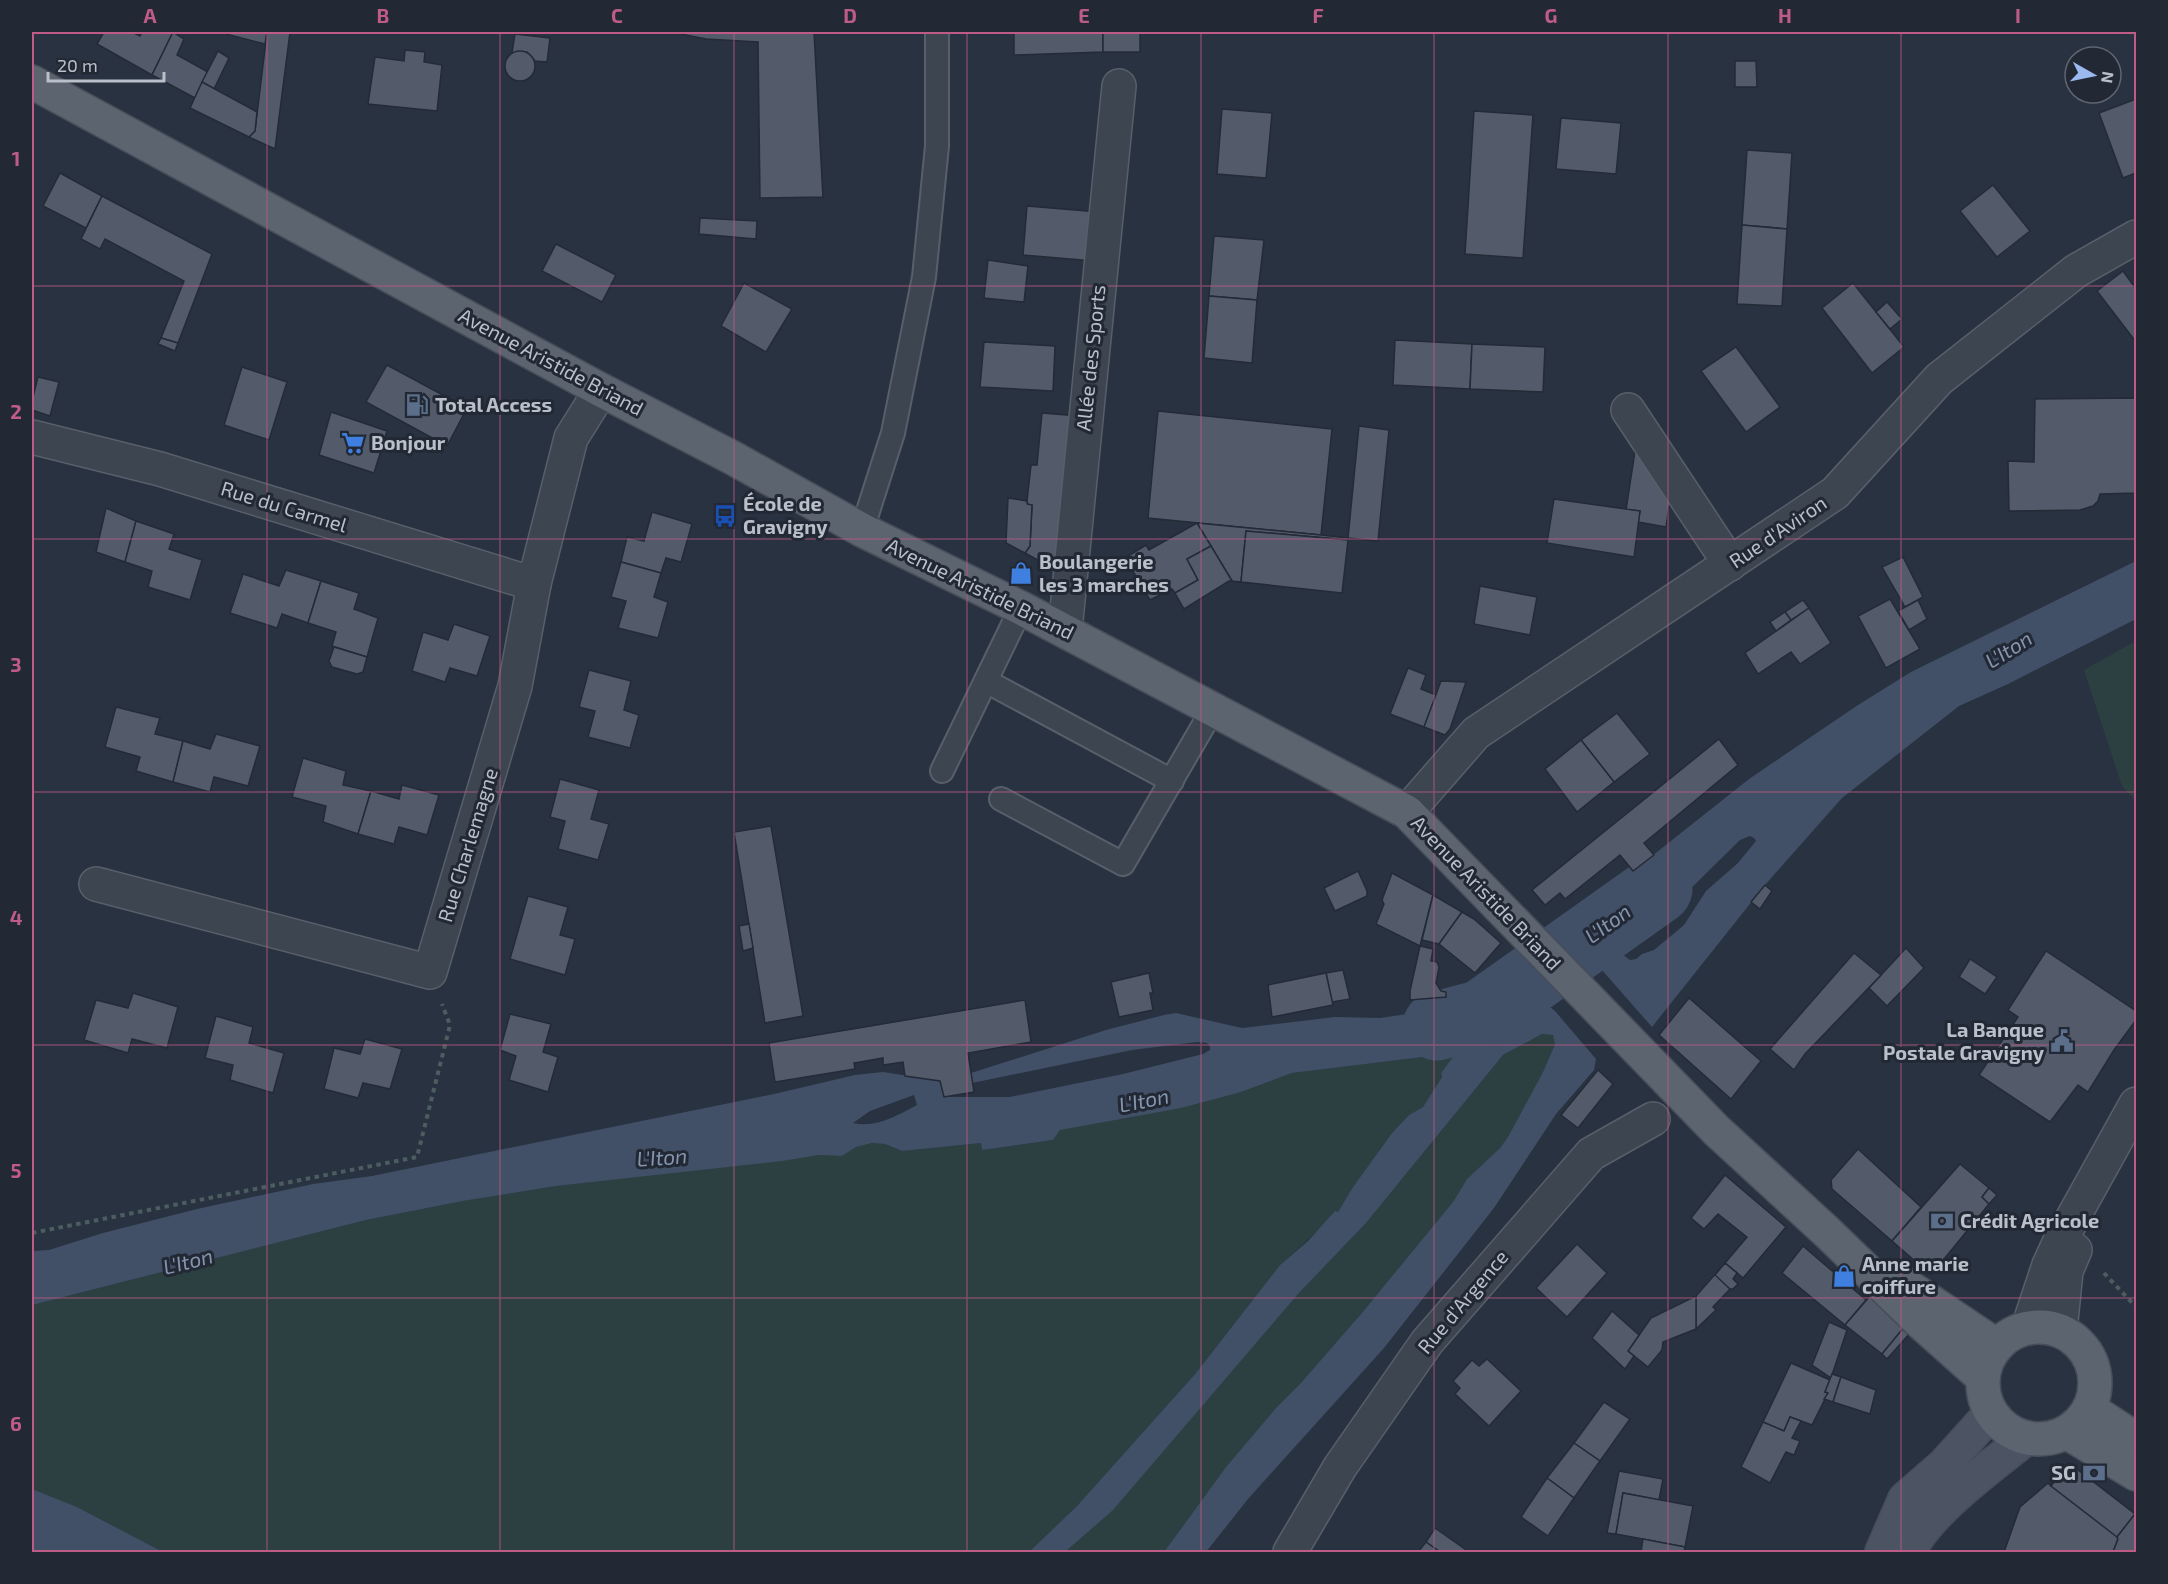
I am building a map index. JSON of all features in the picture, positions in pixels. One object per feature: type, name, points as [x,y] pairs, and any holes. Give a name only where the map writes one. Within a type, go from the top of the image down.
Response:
[{"type":"main road","name":"Avenue Aristide Briand","points":[[32,82],[601,390],[733,458],[861,530],[1065,630],[1407,812],[1688,1102],[1919,1320],[1983,1377]]},
{"type":"main road","name":"Avenue Aristide Briand","points":[[1827,1232],[1997,1346]]},
{"type":"main road","points":[[2044,1327],[2060,1330],[2076,1340],[2088,1354],[2095,1372],[2095,1391],[2079,1421],[2054,1438],[2040,1440],[2026,1438],[2006,1429],[1991,1413],[1984,1395],[1983,1377],[1987,1361],[1997,1346],[2010,1335],[2028,1328],[2044,1327]]},
{"type":"main road","points":[[2079,1421],[2136,1439]]},
{"type":"main road","points":[[2079,1421],[2136,1474]]},
{"type":"street","name":"Allée des Sports","points":[[1065,630],[1119,86]]},
{"type":"street","name":"Rue d'Aviron","points":[[1407,812],[1476,733],[1834,493],[1939,379],[2076,271],[2136,237]]},
{"type":"street","name":"Rue Charlemagne","points":[[430,972],[515,686],[534,584],[571,438],[601,390]]},
{"type":"street","points":[[1628,410],[1730,564]]},
{"type":"street","name":"Rue du Carmel","points":[[32,437],[160,470],[534,584]]},
{"type":"street","points":[[96,884],[430,972]]},
{"type":"street","points":[[2028,1328],[2049,1265],[2060,1241],[2136,1104]]},
{"type":"street","name":"Rue d'Argence","points":[[1290,1552],[1340,1467],[1427,1342],[1592,1154],[1653,1119]]},
{"type":"street","points":[[2060,1330],[2066,1271],[2076,1248],[2097,1176]]},
{"type":"street","points":[[1882,1552],[1905,1499],[1944,1465],[1991,1413]]},
{"type":"street","points":[[1908,1552],[1917,1534],[2026,1438]]},
{"type":"lane","points":[[861,530],[893,433],[924,277],[937,146],[937,32]]},
{"type":"lane","points":[[942,771],[1021,608]]},
{"type":"lane","points":[[986,681],[1172,781]]},
{"type":"lane","points":[[1000,799],[1123,864],[1213,709]]},
{"type":"lane","name":"Rue d'Argence","points":[[1653,1119],[1688,1102]]},
{"type":"path","points":[[32,1233],[417,1157],[450,1025],[430,972]]},
{"type":"green space","points":[[2136,641],[2136,801],[2122,786],[2084,670]]},
{"type":"green space","points":[[1549,1033],[1556,1038],[1555,1044],[1543,1072],[1500,1148],[1467,1179],[1453,1202],[1361,1314],[1226,1467],[1164,1552],[1065,1552],[1113,1509],[1299,1293],[1366,1223],[1503,1055],[1542,1034]]},
{"type":"green space","points":[[1457,1053],[1441,1073],[1442,1077],[1423,1107],[1409,1115],[1392,1133],[1338,1212],[1280,1265],[1196,1373],[1077,1506],[1029,1552],[163,1552],[77,1507],[32,1489],[32,1305],[366,1220],[463,1201],[556,1186],[819,1155],[842,1156],[856,1147],[872,1143],[885,1144],[901,1151],[981,1143],[982,1150],[1053,1140],[1060,1130],[1241,1092],[1292,1073]]},
{"type":"water","points":[[2136,561],[2136,619],[2008,684],[1959,706],[1842,798],[1765,885],[1652,1027],[1557,919],[1633,871],[1749,779],[1911,672]],"holes":[[[1750,836],[1756,841],[1738,863],[1706,891],[1684,925],[1654,950],[1636,959],[1630,960],[1622,954],[1622,947],[1675,904],[1740,840]]]},
{"type":"water","points":[[1503,969],[1555,1011],[1596,1059],[1594,1070],[1556,1114],[1494,1208],[1384,1348],[1248,1499],[1206,1552],[1164,1552],[1226,1467],[1361,1314],[1453,1202],[1467,1179],[1500,1148],[1543,1072],[1555,1044],[1553,1035],[1542,1034],[1503,1055],[1366,1223],[1299,1293],[1113,1510],[1065,1552],[1029,1552],[1077,1506],[1196,1373],[1280,1265],[1308,1241],[1335,1211],[1338,1212],[1392,1133],[1409,1115],[1423,1107],[1442,1077],[1441,1073],[1456,1053],[1292,1073],[1241,1092],[1181,1108],[1060,1130],[1053,1140],[982,1150],[981,1143],[902,1151],[885,1144],[872,1143],[856,1147],[842,1156],[819,1155],[556,1186],[463,1201],[366,1220],[32,1305],[32,1251],[49,1250],[103,1233],[197,1209],[313,1184],[372,1176],[774,1094],[855,1075],[883,1072],[940,1081],[944,1097],[1010,1097],[1123,1074],[1203,1054],[1210,1050],[1207,1043],[1197,1042],[1132,1050],[972,1083],[971,1073],[1106,1030],[1164,1015],[1176,1013],[1242,1028],[1335,1017],[1380,1018],[1441,1009],[1452,1004],[1463,993]],"holes":[[[914,1095],[917,1105],[894,1117],[878,1122],[853,1123],[870,1111]]]},
{"type":"water","points":[[32,1489],[77,1507],[163,1552],[32,1552]]},
{"type":"building","points":[[104,32],[132,32],[140,36],[142,32],[173,32],[152,75],[97,44]]},
{"type":"building","points":[[173,32],[184,39],[177,55],[208,72],[195,98],[152,75]]},
{"type":"building","points":[[227,32],[267,32],[265,44],[226,34]]},
{"type":"building","points":[[267,32],[290,32],[275,149],[249,137],[255,131]]},
{"type":"building","points":[[671,32],[814,32],[823,197],[760,198],[758,42],[706,39]]},
{"type":"building","points":[[1014,32],[1103,32],[1103,52],[1014,55]]},
{"type":"building","points":[[1103,32],[1140,32],[1140,52],[1103,52]]},
{"type":"building","points":[[515,34],[550,38],[547,62],[535,61],[527,52],[512,53]]},
{"type":"building","points":[[405,50],[425,52],[424,62],[442,65],[437,111],[368,104],[375,57],[404,61]]},
{"type":"building","points":[[218,51],[229,58],[214,89],[202,82]]},
{"type":"building","points":[[520,51],[531,55],[535,66],[531,77],[520,81],[509,77],[505,66],[509,55]]},
{"type":"building","points":[[1735,61],[1756,61],[1757,87],[1735,87]]},
{"type":"building","points":[[202,82],[257,112],[255,131],[249,137],[190,108]]},
{"type":"building","points":[[2136,99],[2136,173],[2123,178],[2099,113]]},
{"type":"building","points":[[1222,109],[1272,113],[1266,178],[1217,174]]},
{"type":"building","points":[[1474,111],[1533,115],[1523,258],[1465,254]]},
{"type":"building","points":[[1561,118],[1621,123],[1616,174],[1556,169]]},
{"type":"building","points":[[1747,150],[1792,153],[1787,229],[1742,225]]},
{"type":"building","points":[[60,173],[102,196],[86,228],[43,206]]},
{"type":"building","points":[[1993,185],[2030,231],[1997,257],[1960,211]]},
{"type":"building","points":[[102,196],[212,254],[178,343],[161,338],[184,281],[105,239],[100,249],[81,239]]},
{"type":"building","points":[[1027,206],[1099,212],[1094,261],[1023,255]]},
{"type":"building","points":[[700,218],[757,221],[756,239],[699,234]]},
{"type":"building","points":[[1742,225],[1787,229],[1782,306],[1737,304]]},
{"type":"building","points":[[1214,236],[1264,240],[1257,300],[1209,296]]},
{"type":"building","points":[[556,244],[616,275],[602,302],[542,271]]},
{"type":"building","points":[[988,260],[1028,266],[1024,302],[984,298]]},
{"type":"building","points":[[2123,271],[2136,289],[2136,342],[2097,291]]},
{"type":"building","points":[[744,283],[792,309],[766,352],[721,326]]},
{"type":"building","points":[[1853,283],[1904,347],[1872,373],[1822,308]]},
{"type":"building","points":[[1209,296],[1257,300],[1252,363],[1204,358]]},
{"type":"building","points":[[1887,302],[1902,319],[1890,329],[1876,312]]},
{"type":"building","points":[[161,338],[178,343],[175,351],[158,344]]},
{"type":"building","points":[[1395,340],[1472,344],[1470,389],[1393,385]]},
{"type":"building","points":[[984,342],[1055,346],[1053,391],[980,387]]},
{"type":"building","points":[[1472,344],[1545,347],[1543,392],[1470,389]]},
{"type":"building","points":[[1736,347],[1780,407],[1746,432],[1701,371]]},
{"type":"building","name":"Total Access","points":[[387,365],[467,408],[447,446],[366,402]]},
{"type":"building","points":[[242,367],[287,382],[269,440],[224,425]]},
{"type":"building","points":[[38,377],[59,382],[50,416],[32,410]]},
{"type":"building","points":[[2136,398],[2136,493],[2100,494],[2093,506],[2080,510],[2009,511],[2008,461],[2034,462],[2035,399]]},
{"type":"building","points":[[1158,411],[1332,429],[1321,535],[1148,518]]},
{"type":"building","name":"Bonjour","points":[[331,412],[387,431],[374,473],[319,455]]},
{"type":"building","points":[[1042,413],[1079,416],[1063,574],[1025,553],[1030,546],[1032,505],[1027,504],[1027,501],[1031,465],[1037,465]]},
{"type":"building","points":[[1359,426],[1389,430],[1378,541],[1348,538]]},
{"type":"building","points":[[1635,451],[1670,500],[1666,527],[1638,522],[1640,511],[1626,510]]},
{"type":"building","points":[[1008,498],[1027,501],[1027,504],[1032,505],[1030,546],[1025,553],[1006,543]]},
{"type":"building","points":[[1554,499],[1640,511],[1634,557],[1547,543]]},
{"type":"building","points":[[106,508],[136,521],[125,562],[96,552]]},
{"type":"building","points":[[652,512],[692,524],[681,562],[666,558],[661,573],[621,562],[627,537],[644,541]]},
{"type":"building","points":[[136,521],[174,534],[169,549],[202,560],[190,600],[148,587],[152,571],[125,562]]},
{"type":"building","points":[[1197,523],[1348,538],[1348,540],[1246,531],[1241,582],[1232,581]]},
{"type":"building","points":[[1197,523],[1211,546],[1187,559],[1198,580],[1175,593],[1172,589],[1150,600],[1125,558],[1146,545],[1149,550]]},
{"type":"building","points":[[1246,531],[1348,540],[1342,593],[1241,582]]},
{"type":"building","points":[[1211,546],[1232,581],[1184,609],[1175,593],[1198,580],[1187,559]]},
{"type":"building","points":[[1903,557],[1923,597],[1905,607],[1882,567]]},
{"type":"building","points":[[621,562],[661,573],[654,597],[668,602],[658,638],[618,628],[626,601],[611,597]]},
{"type":"building","points":[[286,570],[321,581],[308,623],[282,614],[277,628],[230,613],[243,574],[279,586]]},
{"type":"building","points":[[321,581],[359,593],[354,609],[378,618],[367,657],[332,646],[336,632],[308,623]]},
{"type":"building","points":[[1480,586],[1537,597],[1530,635],[1474,624]]},
{"type":"building","points":[[1890,599],[1920,649],[1886,668],[1858,616]]},
{"type":"building","points":[[1803,600],[1809,608],[1791,620],[1785,612]]},
{"type":"building","points":[[1918,600],[1927,619],[1909,630],[1898,611]]},
{"type":"building","points":[[1809,608],[1831,643],[1800,664],[1791,652],[1758,674],[1745,653]]},
{"type":"building","points":[[1785,612],[1791,620],[1776,631],[1770,622]]},
{"type":"building","points":[[454,624],[490,636],[477,676],[450,668],[445,682],[412,671],[423,632],[448,640]]},
{"type":"building","points":[[334,647],[367,657],[363,672],[357,674],[332,667],[329,661]]},
{"type":"building","points":[[1408,668],[1426,675],[1421,689],[1436,695],[1424,727],[1390,714]]},
{"type":"building","points":[[589,670],[631,681],[624,710],[639,715],[630,748],[588,737],[595,711],[579,707]]},
{"type":"building","points":[[1441,681],[1466,682],[1450,729],[1445,735],[1424,727]]},
{"type":"building","points":[[116,707],[160,718],[155,734],[183,741],[173,782],[136,771],[140,757],[105,747]]},
{"type":"building","points":[[1617,713],[1650,754],[1614,782],[1581,740]]},
{"type":"building","points":[[216,734],[260,746],[248,786],[214,777],[210,792],[173,782],[183,741],[210,749]]},
{"type":"building","points":[[1719,739],[1738,765],[1644,843],[1654,855],[1633,871],[1620,855],[1565,899],[1560,893],[1545,905],[1532,890]]},
{"type":"building","points":[[1581,740],[1614,782],[1577,812],[1545,769]]},
{"type":"building","points":[[303,758],[346,771],[343,785],[371,791],[358,834],[323,822],[326,806],[292,797]]},
{"type":"building","points":[[560,779],[599,790],[591,819],[609,824],[598,860],[558,849],[565,821],[550,817]]},
{"type":"building","points":[[402,785],[439,795],[427,835],[399,827],[394,844],[358,834],[371,791],[399,799]]},
{"type":"building","points":[[771,826],[803,1016],[765,1023],[734,832]]},
{"type":"building","points":[[1358,871],[1367,896],[1335,911],[1324,888]]},
{"type":"building","points":[[1392,873],[1433,895],[1420,946],[1376,924]]},
{"type":"building","points":[[1765,885],[1772,891],[1760,909],[1751,902]]},
{"type":"building","points":[[1433,895],[1462,912],[1439,944],[1422,940]]},
{"type":"building","points":[[528,896],[568,907],[560,935],[575,939],[565,975],[510,959]]},
{"type":"building","points":[[1462,912],[1474,919],[1501,943],[1475,973],[1439,944]]},
{"type":"building","points":[[749,924],[753,948],[743,951],[739,926]]},
{"type":"building","points":[[1420,946],[1433,949],[1431,961],[1437,962],[1439,967],[1436,983],[1441,991],[1446,992],[1446,997],[1410,1000]]},
{"type":"building","points":[[1906,948],[1924,968],[1887,1006],[1869,988]]},
{"type":"building","name":"La Banque Postale Gravigny","points":[[2046,951],[2136,1011],[2136,1020],[2088,1092],[2078,1085],[2050,1122],[1979,1075],[2018,1017],[2008,1010]]},
{"type":"building","points":[[1854,953],[1881,975],[1805,1054],[1794,1070],[1770,1049]]},
{"type":"building","points":[[1970,959],[1997,977],[1985,994],[1959,977]]},
{"type":"building","points":[[1343,970],[1350,999],[1332,1002],[1326,973]]},
{"type":"building","points":[[1149,973],[1153,993],[1150,993],[1153,1010],[1119,1017],[1111,982]]},
{"type":"building","points":[[1326,973],[1333,1005],[1272,1017],[1268,985]]},
{"type":"building","points":[[133,993],[178,1007],[167,1048],[132,1039],[128,1053],[84,1040],[96,1000],[128,1008]]},
{"type":"building","points":[[1689,998],[1761,1061],[1731,1099],[1659,1035]]},
{"type":"building","points":[[1025,1000],[1031,1042],[968,1053],[974,1092],[944,1097],[940,1081],[905,1076],[903,1062],[883,1065],[883,1058],[854,1063],[855,1069],[775,1082],[769,1043]]},
{"type":"building","points":[[510,1014],[551,1024],[543,1052],[558,1057],[548,1092],[509,1080],[516,1056],[500,1050]]},
{"type":"building","points":[[216,1016],[253,1027],[249,1043],[284,1053],[273,1093],[230,1080],[233,1065],[205,1058]]},
{"type":"building","points":[[365,1039],[402,1049],[390,1089],[363,1083],[358,1098],[324,1089],[334,1048],[360,1054]]},
{"type":"building","points":[[1598,1070],[1613,1084],[1578,1128],[1561,1115]]},
{"type":"building","points":[[1858,1149],[1921,1207],[1892,1241],[1832,1189],[1831,1180]]},
{"type":"building","name":"Crédit Agricole","points":[[1960,1164],[1989,1188],[1982,1197],[1989,1204],[1931,1275],[1892,1241]]},
{"type":"building","points":[[1725,1175],[1786,1227],[1743,1278],[1725,1263],[1747,1237],[1718,1214],[1704,1229],[1691,1218]]},
{"type":"building","points":[[1989,1188],[1997,1195],[1989,1204],[1982,1197]]},
{"type":"building","points":[[1577,1244],[1607,1273],[1567,1317],[1536,1288]]},
{"type":"building","points":[[1803,1246],[1866,1300],[1845,1325],[1782,1273]]},
{"type":"building","points":[[1725,1263],[1737,1273],[1733,1279],[1738,1284],[1713,1307],[1716,1310],[1696,1329],[1696,1296]]},
{"type":"building","points":[[1725,1263],[1737,1273],[1733,1279],[1738,1284],[1733,1289],[1730,1289],[1715,1275]]},
{"type":"building","points":[[1696,1296],[1696,1329],[1663,1342],[1662,1350],[1648,1367],[1628,1351],[1651,1318]]},
{"type":"building","points":[[1870,1296],[1905,1326],[1882,1354],[1845,1325]]},
{"type":"building","points":[[1612,1311],[1639,1335],[1628,1351],[1634,1356],[1625,1369],[1592,1338]]},
{"type":"building","points":[[1829,1322],[1847,1330],[1831,1378],[1812,1365]]},
{"type":"building","points":[[1905,1326],[1911,1332],[1887,1359],[1882,1354]]},
{"type":"building","points":[[1487,1359],[1521,1391],[1489,1426],[1455,1394],[1460,1388],[1453,1381],[1472,1360],[1479,1366]]},
{"type":"building","points":[[1791,1363],[1830,1380],[1825,1392],[1828,1393],[1812,1425],[1790,1417],[1784,1431],[1763,1422]]},
{"type":"building","points":[[1832,1374],[1841,1377],[1833,1402],[1824,1399],[1828,1393],[1825,1392]]},
{"type":"building","points":[[1841,1377],[1876,1390],[1870,1414],[1833,1402]]},
{"type":"building","points":[[1604,1402],[1630,1419],[1600,1461],[1574,1443]]},
{"type":"building","points":[[1790,1417],[1801,1421],[1792,1438],[1800,1441],[1794,1455],[1786,1452],[1770,1483],[1741,1467],[1763,1422],[1784,1431]]},
{"type":"building","points":[[1574,1443],[1600,1461],[1574,1498],[1547,1478]]},
{"type":"building","points":[[2069,1463],[2135,1514],[2117,1537],[2113,1552],[2004,1552],[2020,1507],[2048,1483],[2051,1486]]},
{"type":"building","points":[[2069,1463],[2135,1514],[2117,1537],[2051,1486]]},
{"type":"building","points":[[1619,1471],[1663,1479],[1659,1500],[1623,1493],[1616,1534],[1607,1533]]},
{"type":"building","points":[[1547,1478],[1574,1498],[1548,1536],[1521,1517]]},
{"type":"building","points":[[1623,1493],[1693,1506],[1685,1547],[1616,1534]]},
{"type":"building","points":[[2135,1514],[2136,1552],[2113,1552],[2117,1537]]},
{"type":"building","points":[[1435,1528],[1469,1552],[1440,1552],[1426,1542]]},
{"type":"building","points":[[1643,1539],[1685,1547],[1684,1552],[1641,1552]]},
{"type":"building","points":[[1426,1542],[1440,1552],[1418,1552]]},
{"type":"waterway","name":"L'Iton","points":[[1437,1026],[1482,1014],[1658,889]]},
{"type":"place","name":"Total Access","points":[[417,405]]},
{"type":"place","name":"Bonjour","points":[[353,443]]},
{"type":"place","name":"École de Gravigny","points":[[725,516]]},
{"type":"place","name":"Boulangerie les 3 marches","points":[[1021,573]]},
{"type":"place","name":"La Banque Postale Gravigny","points":[[2062,1041]]},
{"type":"place","name":"Crédit Agricole","points":[[1942,1221]]},
{"type":"place","name":"Anne marie coiffure","points":[[1844,1276]]},
{"type":"place","name":"SG","points":[[2094,1473]]}]
